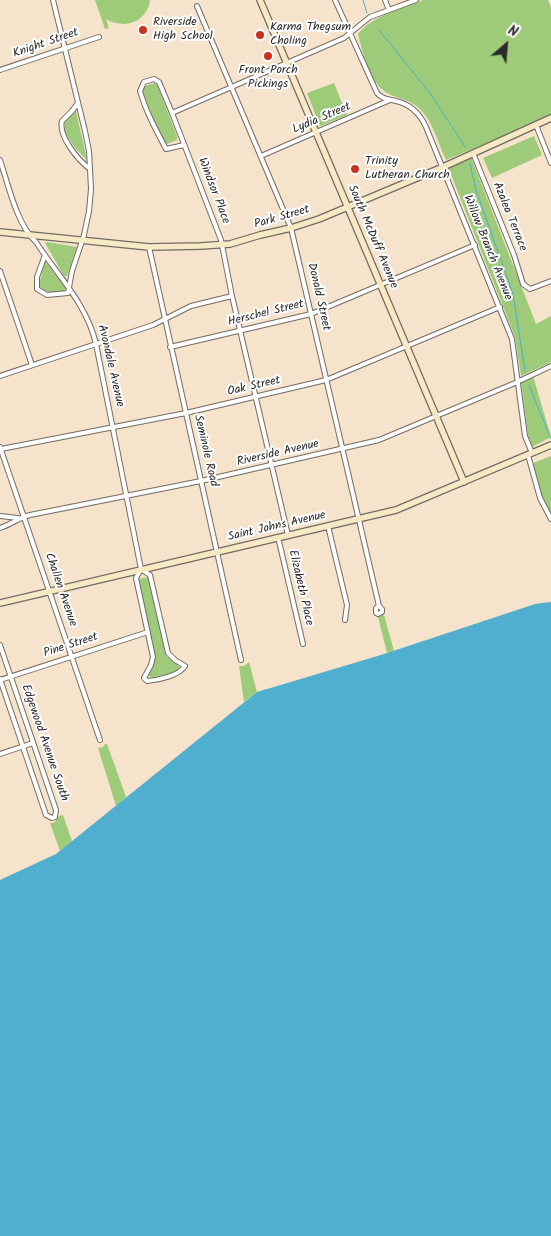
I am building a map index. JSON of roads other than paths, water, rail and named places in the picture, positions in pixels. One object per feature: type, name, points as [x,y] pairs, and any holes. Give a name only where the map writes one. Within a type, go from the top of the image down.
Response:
[{"type":"main road","name":"South McDuff Avenue","points":[[260,0],[464,482]]},
{"type":"main road","name":"Park Street","points":[[0,232],[149,247],[222,245],[292,228],[348,207],[443,167],[551,118]]},
{"type":"main road","name":"Saint Johns Avenue","points":[[0,603],[404,508],[551,445]]},
{"type":"street","points":[[45,255],[37,277],[37,289],[47,295],[63,295],[68,293],[72,271],[89,211],[90,169],[89,151],[52,0]]},
{"type":"street","name":"Willow Branch Avenue","points":[[335,0],[377,94],[383,99],[407,105],[420,117],[443,167],[512,339],[525,436],[540,498],[551,519]]},
{"type":"street","points":[[385,0],[388,10]]},
{"type":"street","points":[[172,113],[287,64],[350,34],[365,21],[416,0]]},
{"type":"street","name":"Donald Street","points":[[197,6],[292,228],[379,606]]},
{"type":"street","name":"Knight Street","points":[[0,70],[99,37]]},
{"type":"street","name":"Windsor Place","points":[[184,144],[166,149],[153,126],[140,91],[144,82],[154,79],[159,82],[172,113],[222,240],[232,296],[288,535]]},
{"type":"street","name":"Lydia Street","points":[[261,156],[390,100]]},
{"type":"street","points":[[78,103],[72,112],[62,120],[62,132],[76,154],[90,169]]},
{"type":"street","points":[[536,125],[551,163]]},
{"type":"street","name":"Azalea Terrace","points":[[473,153],[514,255],[523,284],[527,288],[534,288],[551,281]]},
{"type":"street","name":"Avondale Avenue","points":[[0,160],[17,210],[28,235],[36,242],[85,312],[93,331],[141,569]]},
{"type":"street","name":"Herschel Street","points":[[170,347],[311,314],[474,245]]},
{"type":"street","name":"Seminole Road","points":[[149,247],[241,660]]},
{"type":"street","points":[[0,270],[32,365]]},
{"type":"street","points":[[0,376],[153,325],[191,306],[232,296]]},
{"type":"street","name":"Oak Street","points":[[0,448],[186,413],[326,380],[500,307]]},
{"type":"street","name":"Riverside Avenue","points":[[0,528],[13,524],[18,518],[24,516],[201,481],[386,438],[551,366]]},
{"type":"street","name":"Challen Avenue","points":[[0,448],[100,740]]},
{"type":"street","points":[[546,509],[551,506]]},
{"type":"street","points":[[0,516],[18,518]]},
{"type":"street","points":[[328,526],[347,606],[345,620]]},
{"type":"street","name":"Elizabeth Place","points":[[278,537],[302,644]]},
{"type":"street","points":[[141,569],[150,575],[168,653],[185,666],[182,671],[155,680],[147,681],[144,678],[153,657],[148,632],[136,578],[141,569]]},
{"type":"street","name":"Pine Street","points":[[0,679],[148,632]]},
{"type":"street","name":"Edgewood Avenue South","points":[[0,644],[56,810],[55,817],[52,818],[46,815],[0,679]]},
{"type":"street","points":[[0,754],[33,743]]},
{"type":"water","points":[[551,602],[551,1236],[0,1236],[0,880],[56,854],[257,692],[381,655],[535,604]]},
{"type":"waterway","points":[[363,0],[367,13]]},
{"type":"waterway","points":[[379,30],[430,93],[465,147]]},
{"type":"waterway","points":[[470,164],[476,190],[513,294],[525,371]]},
{"type":"waterway","points":[[529,385],[551,439]]},
{"type":"place","name":"Riverside High School","points":[[143,30]]},
{"type":"place","name":"Karma Thegsum Choling","points":[[260,35]]},
{"type":"place","name":"Front Porch Pickings","points":[[268,56]]},
{"type":"place","name":"Trinity Lutheran Church","points":[[355,169]]}]
